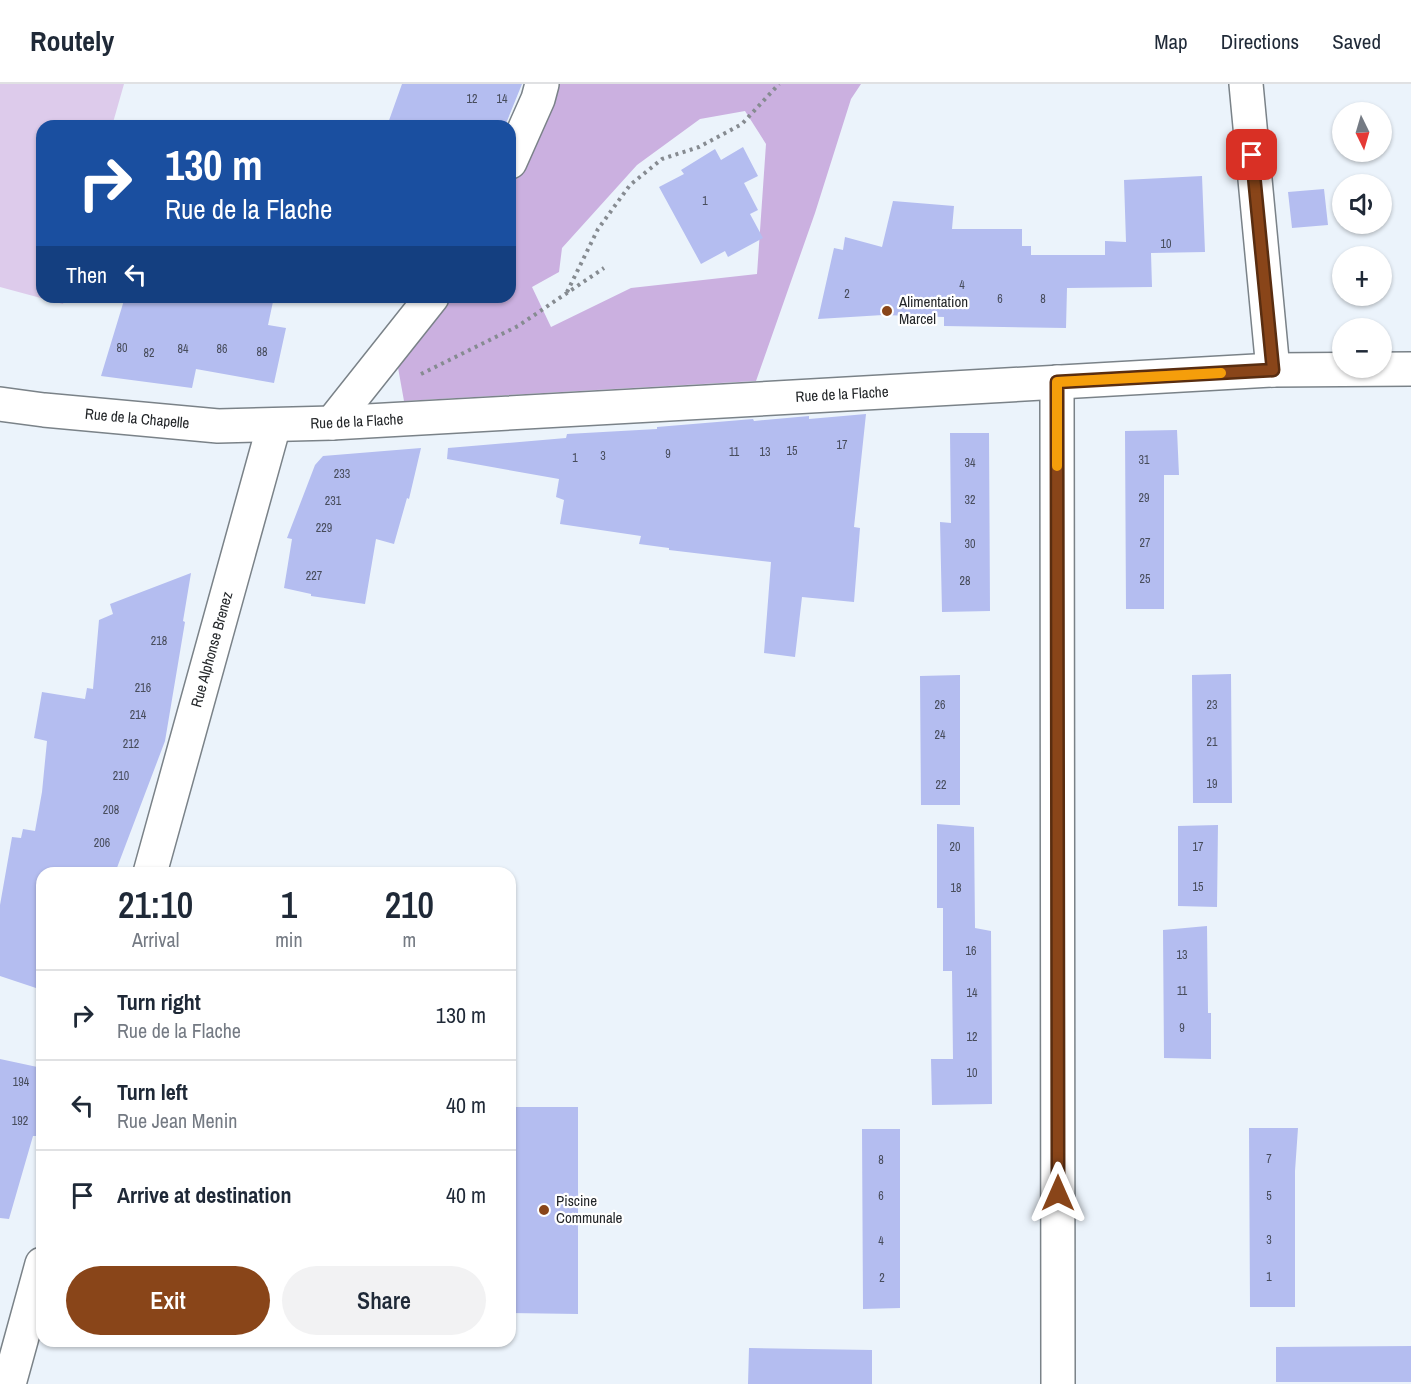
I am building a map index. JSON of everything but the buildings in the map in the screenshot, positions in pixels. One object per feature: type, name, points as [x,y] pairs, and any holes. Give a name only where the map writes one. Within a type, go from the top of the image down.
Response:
[{"type":"street","points":[[516,148],[538,99],[542,84]]},
{"type":"street","points":[[1246,84],[1273,370]]},
{"type":"street","points":[[332,423],[427,303]]},
{"type":"street","name":"Rue de la Flache","points":[[274,425],[1273,370],[1411,369]]},
{"type":"street","points":[[1057,382],[1058,1384]]},
{"type":"street","name":"Rue de la Chapelle","points":[[0,404],[218,426],[274,425]]},
{"type":"street","name":"Rue Alphonse Brenez","points":[[152,867],[274,425]]},
{"type":"street","points":[[9,1384],[36,1286]]},
{"type":"path","points":[[567,292],[598,229],[630,185],[662,159],[699,147],[742,124],[779,84]]},
{"type":"path","points":[[418,375],[518,326],[604,268]]},
{"type":"shaded area","points":[[0,84],[124,84],[114,120],[36,120],[36,297],[0,287]]},
{"type":"shaded area","points":[[554,84],[861,84],[851,99],[815,213],[756,381],[404,401],[397,362],[441,303],[516,303],[516,165]],"holes":[[[745,111],[766,144],[757,274],[631,288],[551,327],[532,287],[559,272],[562,248],[637,165],[700,119]]]},
{"type":"slow traffic","points":[[1057,466],[1057,382],[1221,373]]},
{"type":"place","name":"Alimentation Marcel","points":[[887,311]]},
{"type":"place","name":"Piscine Communale","points":[[544,1210]]},
{"type":"route","points":[[1058,1193],[1057,382],[1273,370],[1252,155]]}]
